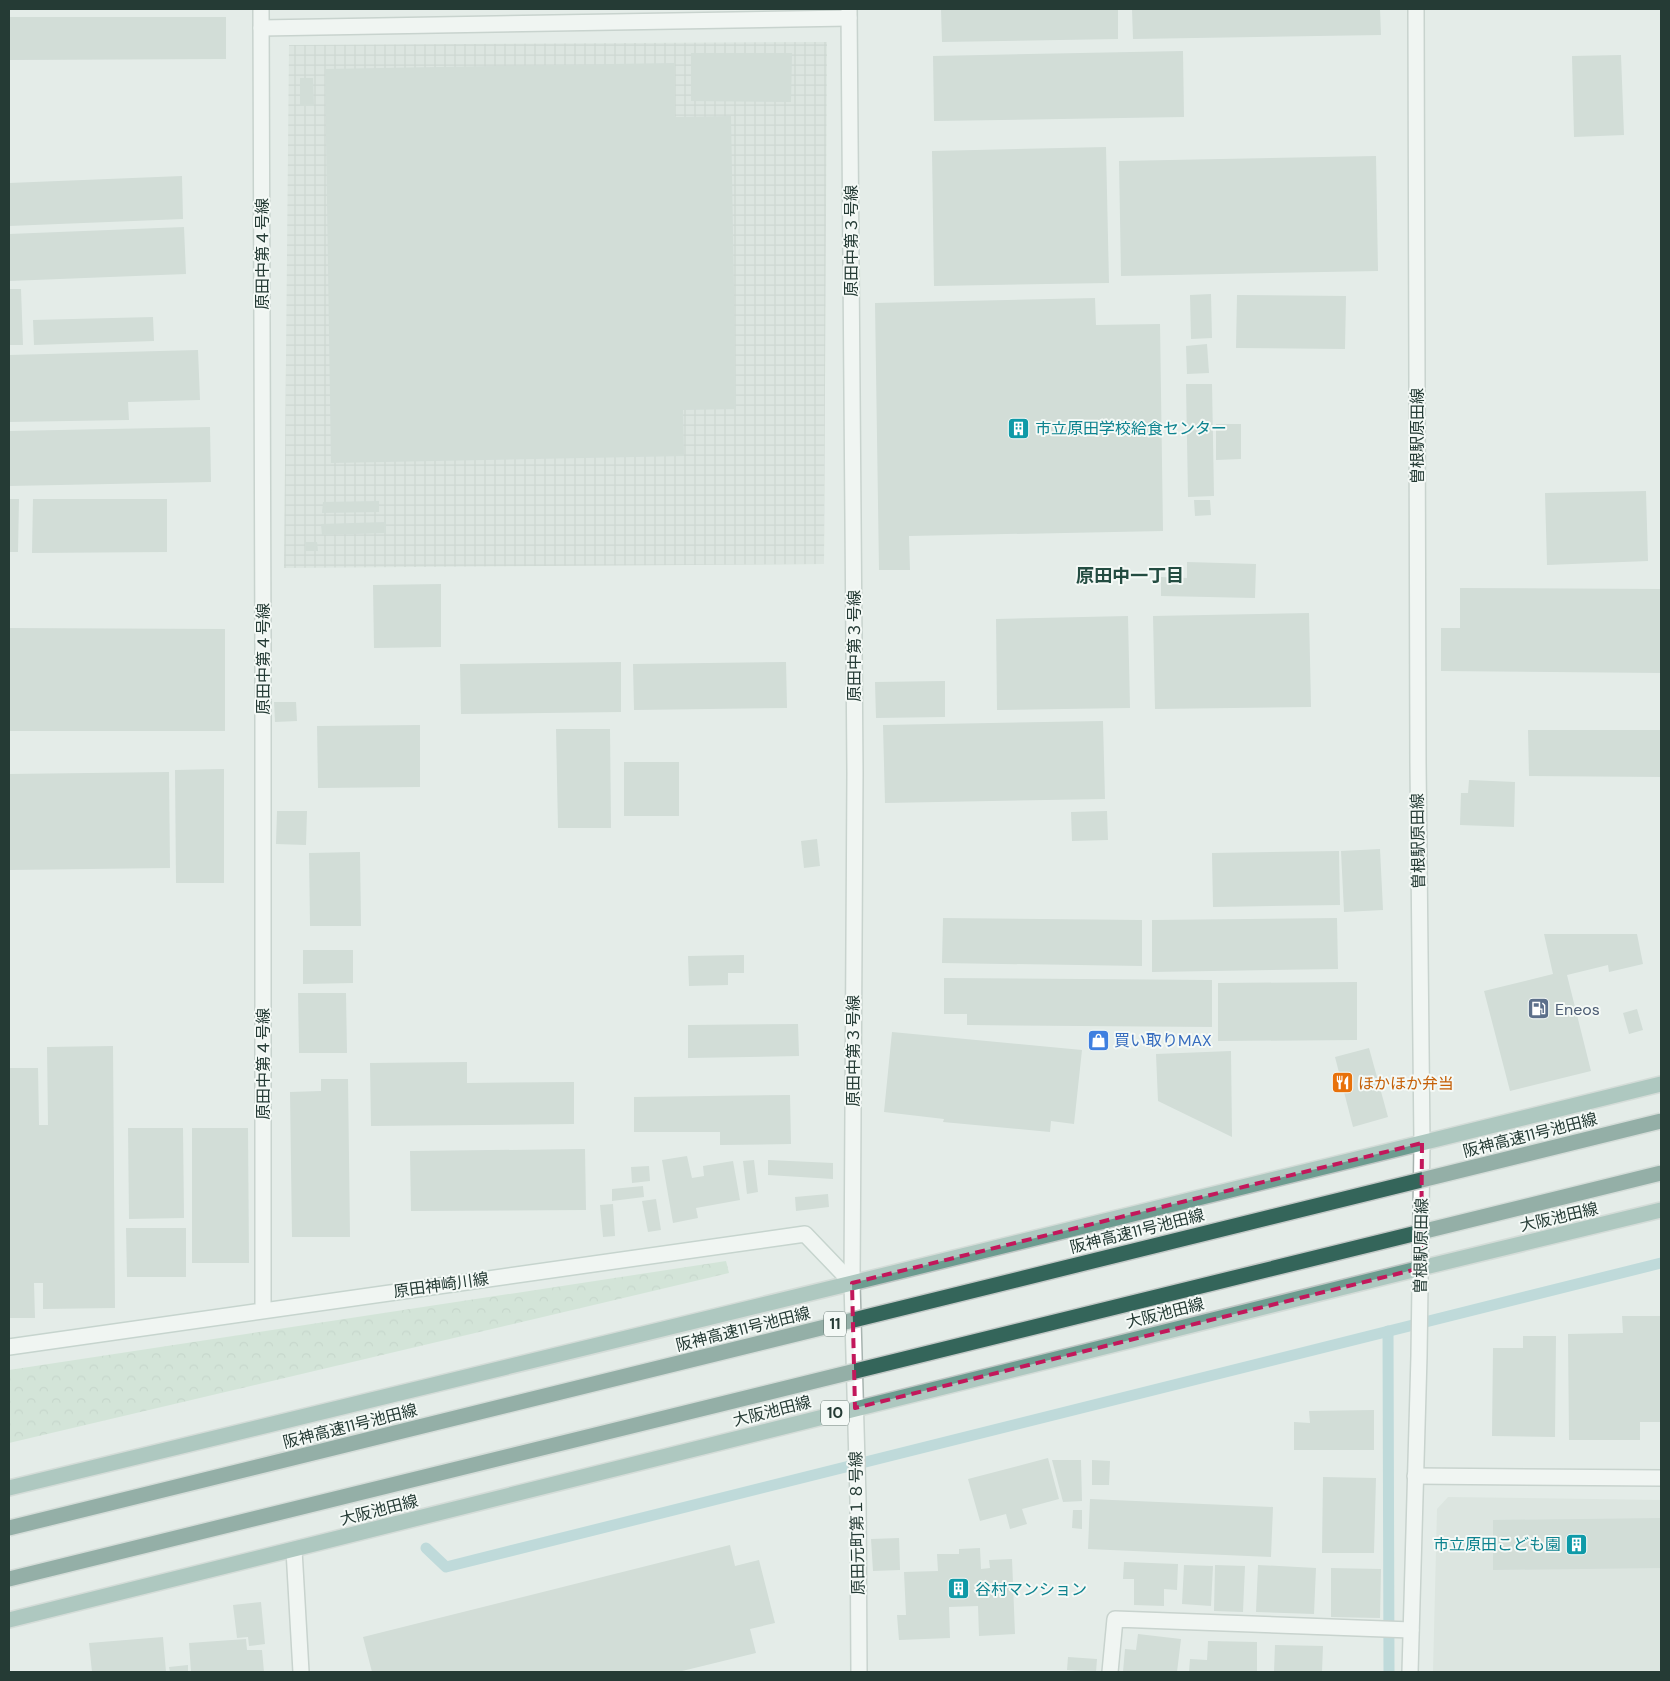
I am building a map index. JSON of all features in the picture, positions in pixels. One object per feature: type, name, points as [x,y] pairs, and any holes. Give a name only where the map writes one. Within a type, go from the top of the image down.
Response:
[{"type":"highway","name":"阪神高速11号池田線","points":[[9,1528],[1661,1121]]},
{"type":"highway","points":[[9,1579],[1661,1173]]},
{"type":"main road","points":[[9,1488],[1661,1084]]},
{"type":"main road","name":"大阪池田線","points":[[9,1620],[855,1408],[1661,1210]]},
{"type":"street","name":"原田中第４号線","points":[[261,9],[263,1310]]},
{"type":"street","name":"曽根駅原田線","points":[[1410,1672],[1397,1629],[1415,1476],[1421,1268],[1416,9]]},
{"type":"street","points":[[261,28],[849,13]]},
{"type":"street","name":"原田中第３号線","points":[[849,13],[855,773],[852,1283]]},
{"type":"street","name":"原田神崎川線","points":[[9,1347],[805,1234],[852,1283]]},
{"type":"street","name":"原田元町第１８号線","points":[[852,1283],[858,1500],[859,1672]]},
{"type":"street","points":[[1415,1476],[1661,1478]]},
{"type":"street","points":[[294,1550],[301,1672]]},
{"type":"street","points":[[1110,1672],[1115,1618],[1397,1629]]},
{"type":"highlighted area","points":[[1422,1143],[1421,1268],[855,1408],[852,1283]]},
{"type":"shaded area","points":[[827,42],[824,564],[284,568],[289,45]]},
{"type":"shaded area","points":[[1448,1497],[1661,1500],[1661,1672],[1433,1672],[1437,1509]]},
{"type":"green space","points":[[726,1261],[729,1273],[9,1443],[9,1370]]},
{"type":"building","points":[[941,9],[1118,9],[1118,39],[942,42]]},
{"type":"building","points":[[1132,9],[1380,9],[1381,35],[1133,39]]},
{"type":"building","points":[[9,17],[226,17],[226,59],[9,60]]},
{"type":"building","points":[[1183,51],[1184,117],[934,121],[933,56]]},
{"type":"building","points":[[691,53],[792,53],[791,102],[691,101]]},
{"type":"building","points":[[1621,55],[1624,135],[1574,137],[1572,56]]},
{"type":"building","points":[[675,63],[675,117],[731,116],[736,409],[683,410],[684,456],[331,463],[325,69]]},
{"type":"building","points":[[300,78],[313,78],[314,106],[300,106]]},
{"type":"building","points":[[1106,147],[1109,283],[934,286],[932,151]]},
{"type":"building","points":[[1376,156],[1378,271],[1121,276],[1119,161]]},
{"type":"building","points":[[182,176],[183,219],[9,226],[9,183]]},
{"type":"building","points":[[184,227],[186,274],[9,281],[9,234]]},
{"type":"building","points":[[9,289],[21,289],[23,345],[9,345]]},
{"type":"building","points":[[1211,294],[1212,338],[1191,339],[1190,295]]},
{"type":"building","points":[[1237,295],[1346,296],[1345,349],[1236,348]]},
{"type":"building","name":"市立原田学校給食センター","points":[[1095,298],[1096,325],[1160,324],[1163,531],[909,536],[910,570],[879,570],[875,303]]},
{"type":"building","points":[[153,317],[154,341],[34,345],[33,320]]},
{"type":"building","points":[[1207,344],[1209,373],[1187,374],[1186,346]]},
{"type":"building","points":[[198,350],[200,400],[128,402],[129,420],[9,422],[9,355]]},
{"type":"building","points":[[1186,384],[1212,384],[1214,496],[1188,497]]},
{"type":"building","points":[[1216,424],[1241,424],[1241,459],[1216,460]]},
{"type":"building","points":[[210,427],[211,482],[9,486],[9,431]]},
{"type":"building","points":[[1646,491],[1648,561],[1547,565],[1545,493]]},
{"type":"building","points":[[9,499],[19,499],[18,552],[9,552]]},
{"type":"building","points":[[33,499],[167,499],[167,552],[32,553]]},
{"type":"building","points":[[1194,500],[1210,500],[1211,515],[1195,516]]},
{"type":"building","points":[[379,501],[379,512],[322,513],[323,502]]},
{"type":"building","points":[[386,522],[386,533],[322,535],[321,524]]},
{"type":"building","points":[[305,542],[317,542],[318,551],[305,551]]},
{"type":"building","points":[[1187,562],[1256,564],[1255,598],[1161,596],[1161,577],[1187,578]]},
{"type":"building","points":[[441,584],[441,647],[374,648],[373,585]]},
{"type":"building","points":[[1460,588],[1661,589],[1661,673],[1441,671],[1441,628],[1460,628]]},
{"type":"building","points":[[1309,613],[1311,707],[1155,709],[1153,616]]},
{"type":"building","points":[[1128,616],[1130,708],[997,710],[996,619]]},
{"type":"building","points":[[9,628],[225,629],[225,731],[9,731]]},
{"type":"building","points":[[621,662],[621,712],[461,714],[460,664]]},
{"type":"building","points":[[786,662],[787,708],[634,710],[633,664]]},
{"type":"building","points":[[945,681],[945,717],[876,718],[875,682]]},
{"type":"building","points":[[274,702],[296,702],[297,721],[275,722]]},
{"type":"building","points":[[1103,721],[1105,799],[885,803],[883,725]]},
{"type":"building","points":[[420,725],[420,787],[318,788],[317,726]]},
{"type":"building","points":[[556,729],[610,729],[611,828],[558,828]]},
{"type":"building","points":[[1528,730],[1661,730],[1661,777],[1529,776]]},
{"type":"building","points":[[624,762],[679,762],[679,816],[624,816]]},
{"type":"building","points":[[224,769],[224,883],[176,883],[175,770]]},
{"type":"building","points":[[169,772],[170,868],[9,870],[9,774]]},
{"type":"building","points":[[1469,780],[1515,782],[1514,827],[1460,825],[1461,793],[1468,793]]},
{"type":"building","points":[[277,811],[307,811],[306,845],[276,844]]},
{"type":"building","points":[[1107,811],[1108,840],[1072,841],[1071,812]]},
{"type":"building","points":[[817,839],[820,866],[804,868],[801,841]]},
{"type":"building","points":[[1380,849],[1383,910],[1344,912],[1341,851]]},
{"type":"building","points":[[1339,851],[1340,905],[1213,907],[1212,853]]},
{"type":"building","points":[[360,852],[361,926],[310,926],[309,853]]},
{"type":"building","points":[[943,918],[1142,920],[1142,966],[942,963]]},
{"type":"building","points":[[1337,918],[1338,969],[1152,972],[1152,920]]},
{"type":"building","points":[[1544,934],[1637,934],[1643,964],[1609,972],[1608,965],[1567,975],[1591,1071],[1510,1091],[1484,991],[1553,974]]},
{"type":"building","points":[[303,950],[353,950],[353,983],[303,984]]},
{"type":"building","points":[[744,955],[744,973],[728,973],[728,985],[689,986],[688,956]]},
{"type":"building","points":[[944,978],[1212,980],[1212,1027],[967,1025],[967,1014],[944,1014]]},
{"type":"building","points":[[1357,982],[1357,1040],[1218,1041],[1218,983]]},
{"type":"building","points":[[298,993],[346,993],[347,1053],[299,1053]]},
{"type":"building","points":[[1637,1009],[1643,1030],[1629,1034],[1623,1013]]},
{"type":"building","points":[[798,1024],[799,1056],[688,1058],[688,1025]]},
{"type":"building","points":[[892,1032],[1082,1050],[1074,1124],[1051,1121],[1050,1132],[943,1122],[944,1119],[884,1112]]},
{"type":"building","points":[[113,1046],[115,1308],[43,1309],[43,1283],[34,1283],[35,1318],[9,1318],[9,1068],[38,1068],[39,1125],[48,1125],[47,1047]]},
{"type":"building","points":[[1369,1048],[1388,1117],[1353,1127],[1335,1057]]},
{"type":"building","points":[[1231,1051],[1232,1137],[1158,1101],[1156,1054]]},
{"type":"building","points":[[467,1062],[467,1083],[574,1082],[574,1124],[371,1126],[370,1063]]},
{"type":"building","points":[[321,1079],[348,1079],[350,1237],[292,1237],[290,1092],[321,1091]]},
{"type":"building","points":[[790,1095],[791,1144],[720,1145],[720,1132],[634,1132],[634,1097]]},
{"type":"building","points":[[128,1128],[183,1128],[184,1218],[129,1219]]},
{"type":"building","points":[[192,1128],[248,1128],[249,1263],[192,1263]]},
{"type":"building","points":[[585,1149],[586,1210],[411,1211],[410,1151]]},
{"type":"building","points":[[687,1156],[692,1178],[704,1176],[703,1166],[733,1161],[740,1200],[696,1208],[698,1218],[673,1223],[662,1160]]},
{"type":"building","points":[[754,1160],[758,1192],[747,1194],[743,1161]]},
{"type":"building","points":[[768,1160],[833,1163],[833,1179],[768,1175]]},
{"type":"building","points":[[649,1166],[650,1181],[632,1183],[631,1167]]},
{"type":"building","points":[[643,1186],[644,1197],[612,1201],[612,1189]]},
{"type":"building","points":[[828,1194],[829,1207],[796,1211],[795,1197]]},
{"type":"building","points":[[656,1199],[661,1230],[648,1232],[642,1201]]},
{"type":"building","points":[[613,1204],[615,1236],[603,1237],[600,1205]]},
{"type":"building","points":[[126,1228],[186,1228],[186,1277],[127,1277]]},
{"type":"building","points":[[1622,1316],[1661,1316],[1661,1422],[1640,1422],[1640,1440],[1569,1440],[1568,1334],[1623,1333]]},
{"type":"building","points":[[1523,1336],[1556,1336],[1555,1437],[1492,1436],[1493,1348],[1523,1348]]},
{"type":"building","points":[[1374,1410],[1374,1450],[1294,1450],[1294,1422],[1310,1423],[1309,1411]]},
{"type":"building","points":[[1048,1458],[1059,1499],[1022,1509],[1027,1524],[1010,1529],[1006,1514],[980,1521],[968,1479]]},
{"type":"building","points":[[1052,1460],[1081,1460],[1082,1501],[1063,1502]]},
{"type":"building","points":[[1092,1460],[1110,1461],[1109,1485],[1092,1485]]},
{"type":"building","points":[[1323,1477],[1376,1478],[1374,1553],[1322,1553]]},
{"type":"building","points":[[1090,1499],[1273,1507],[1271,1557],[1088,1549]]},
{"type":"building","points":[[1073,1510],[1082,1510],[1082,1529],[1072,1528]]},
{"type":"building","name":"市立原田こども園","points":[[1661,1518],[1661,1568],[1493,1570],[1493,1520]]},
{"type":"building","points":[[899,1538],[900,1570],[873,1571],[871,1539]]},
{"type":"building","points":[[730,1545],[735,1566],[759,1560],[775,1623],[750,1629],[756,1653],[678,1672],[372,1672],[363,1637]]},
{"type":"building","name":"谷村マンション","points":[[980,1548],[981,1569],[990,1568],[989,1560],[1012,1559],[1015,1634],[979,1636],[978,1606],[949,1607],[950,1638],[899,1640],[897,1615],[906,1615],[904,1572],[938,1571],[937,1554],[959,1554],[959,1549]]},
{"type":"building","points":[[1124,1562],[1178,1564],[1177,1590],[1164,1589],[1164,1606],[1134,1605],[1134,1579],[1123,1579]]},
{"type":"building","points":[[1184,1565],[1213,1566],[1211,1606],[1182,1604]]},
{"type":"building","points":[[1215,1565],[1245,1566],[1243,1612],[1214,1611]]},
{"type":"building","points":[[1258,1565],[1316,1568],[1314,1614],[1256,1612]]},
{"type":"building","points":[[1331,1568],[1381,1569],[1380,1618],[1331,1617]]},
{"type":"building","points":[[261,1602],[265,1644],[249,1646],[248,1637],[237,1638],[233,1605]]},
{"type":"building","points":[[1138,1634],[1181,1639],[1177,1672],[1123,1672],[1125,1649],[1136,1650]]},
{"type":"building","points":[[163,1637],[166,1672],[92,1672],[89,1643]]},
{"type":"building","points":[[246,1639],[247,1650],[262,1650],[264,1672],[191,1672],[189,1643]]},
{"type":"building","points":[[1208,1641],[1257,1642],[1257,1672],[1189,1672],[1190,1659],[1207,1660]]},
{"type":"building","points":[[1275,1645],[1323,1646],[1322,1672],[1274,1672]]},
{"type":"building","points":[[1068,1657],[1097,1659],[1096,1672],[1067,1670]]},
{"type":"building","points":[[188,1665],[188,1672],[170,1672],[169,1667]]},
{"type":"waterway","points":[[426,1548],[446,1567],[1661,1263]]},
{"type":"waterway","points":[[1388,1331],[1389,1672]]},
{"type":"place","name":"市立原田学校給食センター","points":[[1019,428]]},
{"type":"place","name":"Eneos","points":[[1539,1009]]},
{"type":"place","name":"買い取りMAX","points":[[1098,1040]]},
{"type":"place","name":"ほかほか弁当","points":[[1342,1083]]},
{"type":"place","name":"市立原田こども園","points":[[1577,1544]]},
{"type":"place","name":"谷村マンション","points":[[959,1589]]},
{"type":"district","name":"原田中一丁目","points":[[1130,576]]}]
